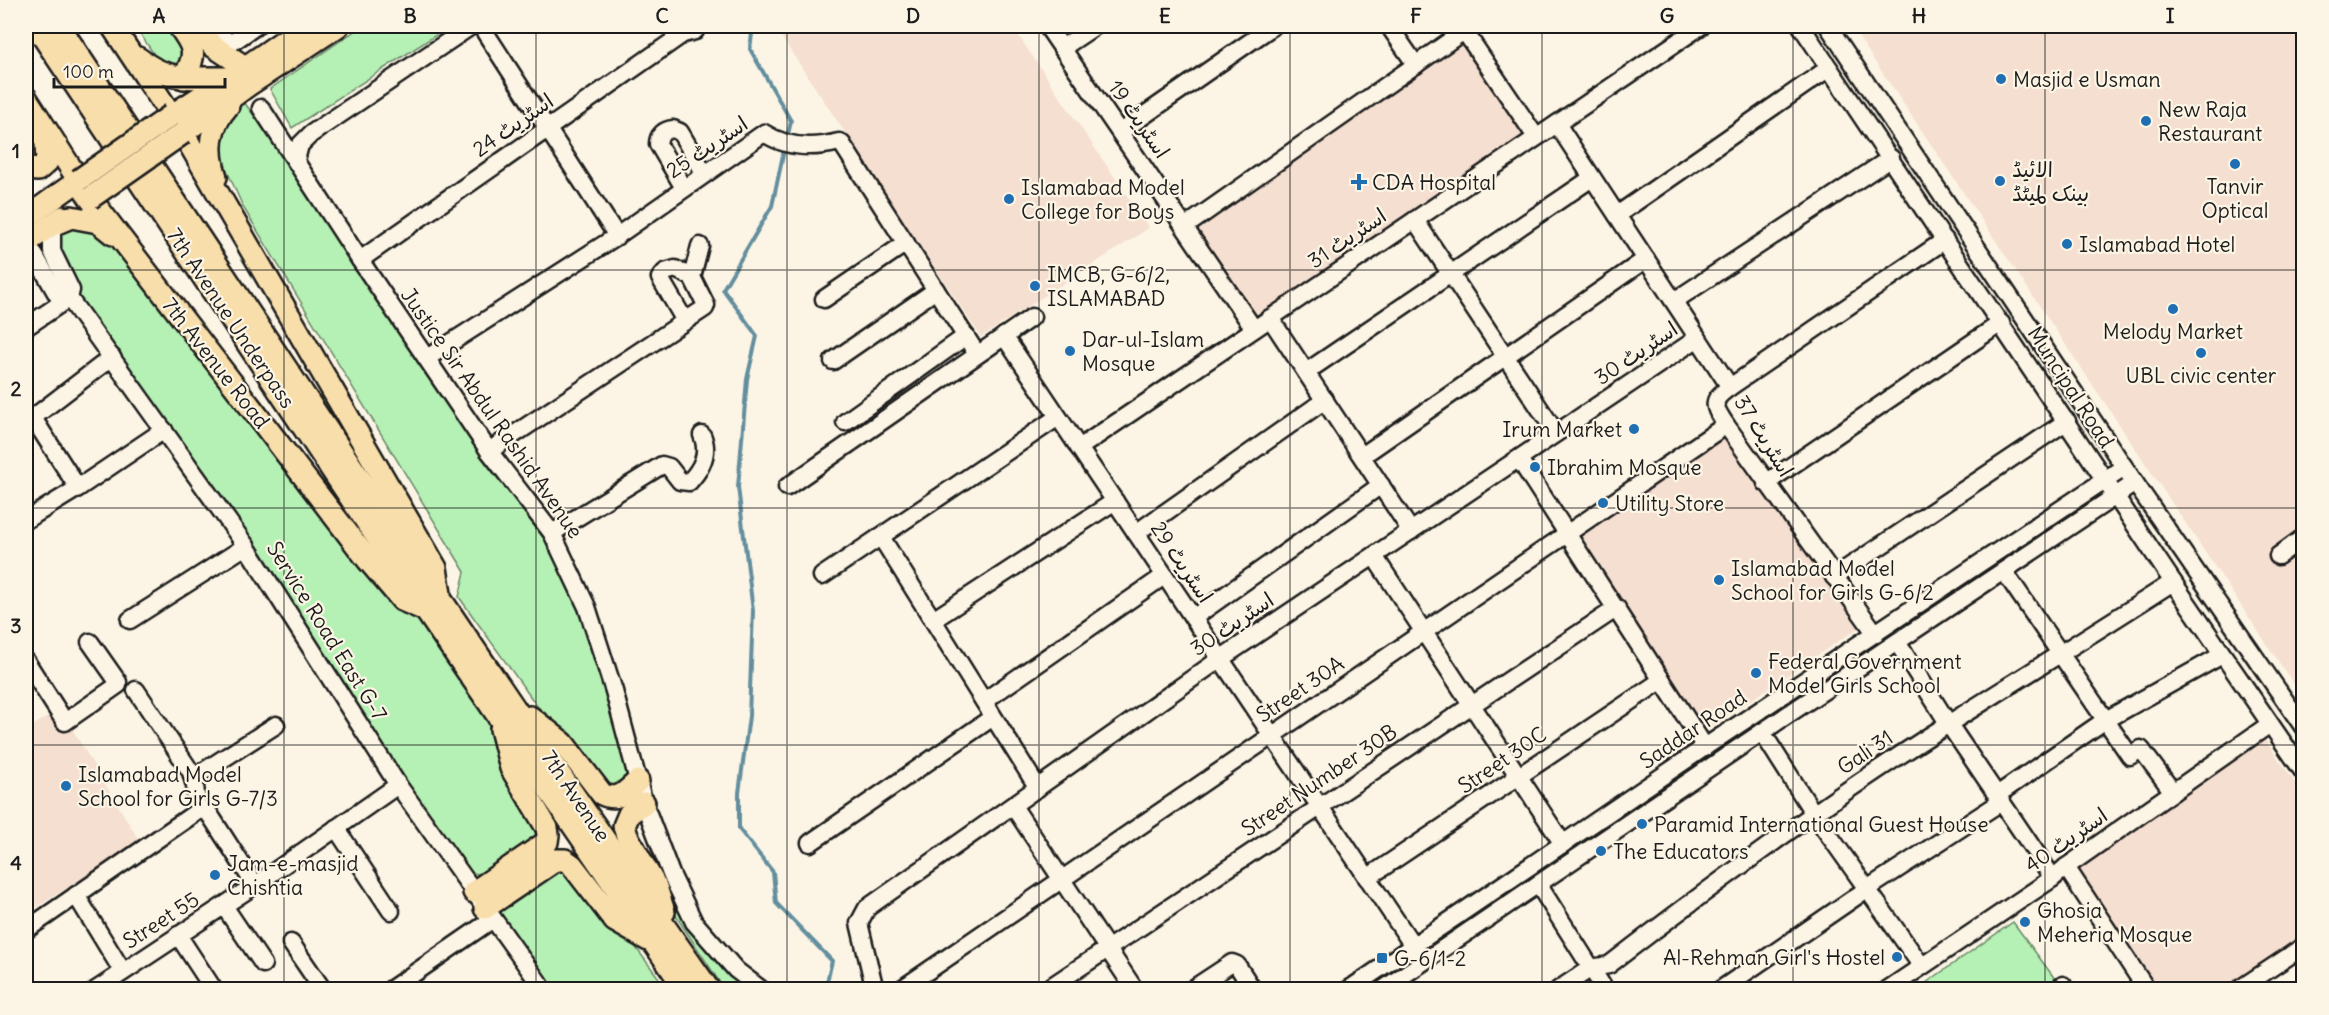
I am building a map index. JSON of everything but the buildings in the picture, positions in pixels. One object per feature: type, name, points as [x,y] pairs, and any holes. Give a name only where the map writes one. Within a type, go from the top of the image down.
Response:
[{"type":"main road","name":"7th Avenue Underpass","points":[[36,26],[434,607]]},
{"type":"main road","name":"7th Avenue Underpass","points":[[59,26],[434,607]]},
{"type":"main road","points":[[112,26],[178,124],[436,568],[434,607]]},
{"type":"main road","points":[[179,26],[191,42],[194,54],[184,78]]},
{"type":"main road","points":[[197,26],[207,40],[226,51],[241,77]]},
{"type":"main road","points":[[28,216],[84,189],[178,124],[305,26]]},
{"type":"main road","points":[[126,48],[152,69],[167,75],[184,78],[241,77],[338,26]]},
{"type":"main road","points":[[223,200],[212,165],[211,135],[241,77]]},
{"type":"main road","points":[[28,216],[41,195],[47,171],[46,143],[30,104]]},
{"type":"main road","name":"7th Avenue Road","points":[[30,104],[84,189],[123,242],[368,560],[402,600],[434,607]]},
{"type":"main road","points":[[26,169],[38,170],[47,162]]},
{"type":"main road","points":[[52,225],[84,189]]},
{"type":"main road","points":[[26,243],[52,225],[71,216],[98,222],[123,242]]},
{"type":"main road","name":"7th Avenue","points":[[434,607],[663,940],[709,990]]},
{"type":"main road","points":[[505,708],[563,743],[602,794],[610,798],[619,797],[638,781]]},
{"type":"main road","points":[[484,906],[547,842],[549,834],[511,768],[505,708]]},
{"type":"main road","points":[[484,906],[556,860],[565,860],[572,865],[615,921],[663,940],[656,887],[627,836],[624,826],[629,814],[644,803]]},
{"type":"main road","name":"7th Avenue","points":[[663,940],[686,990]]},
{"type":"street","points":[[216,26],[226,51],[256,26]]},
{"type":"street","points":[[296,160],[300,145],[310,134],[471,26]]},
{"type":"street","points":[[481,26],[617,236]]},
{"type":"street","name":"اسٹریٹ 19","points":[[1047,26],[1186,226],[1254,329]]},
{"type":"street","points":[[1062,48],[1095,26]]},
{"type":"street","points":[[1120,132],[1273,26]]},
{"type":"street","points":[[1389,26],[1416,65]]},
{"type":"street","name":"اسٹریٹ 31","points":[[1078,448],[1701,26]]},
{"type":"street","name":"Muncipal Road","points":[[1801,26],[2067,421],[2115,497],[2304,773]]},
{"type":"street","points":[[1828,26],[2134,483],[2304,728]]},
{"type":"street","points":[[1186,226],[1416,65],[1465,27],[1536,137]]},
{"type":"street","name":"اسٹریٹ 24","points":[[360,260],[683,34],[695,31]]},
{"type":"street","points":[[1617,215],[1829,68]]},
{"type":"street","name":"Justice Sir Abdul Rashid Avenue","points":[[261,108],[489,452],[552,533],[587,607],[614,691],[644,803],[694,922],[736,970],[762,990]]},
{"type":"street","points":[[1557,124],[1730,387]]},
{"type":"street","points":[[684,188],[658,144],[661,134],[673,129],[680,132],[705,174]]},
{"type":"street","name":"اسٹریٹ 25","points":[[427,358],[617,236],[764,133],[778,142],[803,146],[820,147],[838,142],[842,144],[977,354]]},
{"type":"street","points":[[1674,301],[1891,158]]},
{"type":"street","points":[[1306,372],[1592,178]]},
{"type":"street","points":[[1414,220],[1557,433]]},
{"type":"street","points":[[26,327],[69,298],[71,290],[52,250],[52,225]]},
{"type":"street","name":"اسٹریٹ 37","points":[[1876,634],[1726,425],[1715,409],[1715,402],[1719,395],[1730,387],[1945,240]]},
{"type":"street","points":[[26,243],[58,296],[69,298]]},
{"type":"street","points":[[824,299],[906,243]]},
{"type":"street","points":[[692,278],[700,246]]},
{"type":"street","points":[[1362,456],[1646,259]]},
{"type":"street","points":[[489,452],[685,321],[706,305],[692,278],[675,269],[664,272],[660,278],[685,321]]},
{"type":"street","points":[[833,361],[936,290]]},
{"type":"street","name":"Service Road East G-7","points":[[69,298],[246,546],[398,785],[544,990]]},
{"type":"street","points":[[787,487],[1032,317]]},
{"type":"street","points":[[1270,318],[1411,531]]},
{"type":"street","points":[[1767,483],[2001,323]]},
{"type":"street","points":[[845,422],[966,336]]},
{"type":"street","name":"اسٹریٹ 29","points":[[1004,336],[1423,962]]},
{"type":"street","name":"اسٹریٹ 30","points":[[875,990],[860,923],[867,909],[1220,659],[1698,338]]},
{"type":"street","points":[[78,488],[29,421],[112,357]]},
{"type":"street","points":[[1136,533],[1325,400]]},
{"type":"street","points":[[822,576],[1058,417]]},
{"type":"street","points":[[1834,577],[2067,421]]},
{"type":"street","name":"Street 30A","points":[[900,990],[1726,425]]},
{"type":"street","points":[[26,520],[164,430]]},
{"type":"street","points":[[552,533],[662,465],[669,467],[680,481],[689,482],[705,457],[702,435]]},
{"type":"street","points":[[1519,459],[1705,747]]},
{"type":"street","name":"Saddar Road","points":[[1348,990],[1705,747],[2124,467]]},
{"type":"street","name":"Saddar Road","points":[[1385,989],[1762,732],[2134,483]]},
{"type":"street","points":[[1193,618],[1381,485]]},
{"type":"street","points":[[933,620],[1115,501]]},
{"type":"street","points":[[881,537],[1038,788]]},
{"type":"street","points":[[2278,556],[2304,537]]},
{"type":"street","points":[[130,620],[246,546]]},
{"type":"street","points":[[1374,556],[1563,844]]},
{"type":"street","points":[[2004,571],[2130,756],[2141,749],[2173,792]]},
{"type":"street","points":[[984,701],[1164,576]]},
{"type":"street","name":"Gali 31","points":[[1558,990],[1591,968],[1609,965],[1708,889],[1948,723],[2060,656],[2173,582]]},
{"type":"street","name":"Street Number 30B","points":[[1046,990],[1617,608]]},
{"type":"street","points":[[26,661],[65,722],[118,685],[90,642]]},
{"type":"street","points":[[1898,642],[1948,723],[1999,798],[2059,872],[2147,990]]},
{"type":"street","points":[[1720,990],[1999,798],[2104,721],[2222,655]]},
{"type":"street","name":"Street 30C","points":[[1367,878],[1662,680]]},
{"type":"street","points":[[136,690],[190,772],[202,810],[255,885]]},
{"type":"street","points":[[810,843],[993,717]]},
{"type":"street","name":"اسٹریٹ 40","points":[[1887,989],[1921,965],[1951,952],[2059,872],[2270,724]]},
{"type":"street","points":[[193,778],[276,725]]},
{"type":"street","points":[[1762,732],[1814,814],[1921,965]]},
{"type":"street","name":"Street 55","points":[[96,990],[255,885],[398,785]]},
{"type":"street","points":[[1013,806],[1135,990]]},
{"type":"street","points":[[26,930],[202,810]]},
{"type":"street","points":[[336,828],[391,911]]},
{"type":"street","points":[[1539,884],[1605,990]]},
{"type":"street","points":[[76,895],[123,972]]},
{"type":"street","points":[[224,906],[263,964]]},
{"type":"street","points":[[390,990],[484,906]]},
{"type":"street","points":[[178,935],[214,990]]},
{"type":"street","points":[[291,943],[323,990]]},
{"type":"street","points":[[2238,990],[2262,983],[2304,945]]},
{"type":"street","points":[[1191,990],[1232,963],[1235,963],[1253,990]]},
{"type":"shaded area","name":"Islamabad Model College for Boys","points":[[774,26],[1012,26],[1149,228],[981,337]]},
{"type":"shaded area","name":"Melody Market","points":[[1851,26],[2303,26],[2303,698],[1963,192]]},
{"type":"shaded area","name":"CDA Hospital","points":[[1462,36],[1530,138],[1256,320],[1192,227]]},
{"type":"shaded area","name":"Islamabad Model School for Girls G-6/2","points":[[1726,435],[1863,625],[1704,731],[1577,534]]},
{"type":"shaded area","name":"Islamabad Model School for Girls G-7/3","points":[[60,709],[140,842],[26,914],[26,730]]},
{"type":"shaded area","points":[[2262,735],[2303,794],[2303,940],[2232,989],[2151,989],[2071,868]]},
{"type":"green space","points":[[135,26],[170,26],[182,42],[181,59],[174,65],[159,62]]},
{"type":"green space","points":[[362,26],[450,26],[292,128],[270,89]]},
{"type":"green space","points":[[244,102],[375,282],[563,556],[605,665],[630,773],[624,785],[607,785],[595,765],[565,730],[537,706],[459,597],[465,572],[243,207],[218,150],[225,120]]},
{"type":"green space","points":[[98,222],[347,533],[404,613],[419,617],[487,720],[498,762],[537,826],[537,834],[480,874],[471,873],[414,794],[142,385],[78,298],[62,267],[56,227]]},
{"type":"green space","points":[[567,868],[600,914],[634,945],[667,989],[548,989],[492,910],[555,869]]},
{"type":"green space","points":[[675,907],[709,952],[753,989],[724,989],[676,916]]},
{"type":"green space","points":[[2013,922],[2058,983],[2050,990],[1916,990]]},
{"type":"waterway","points":[[753,26],[750,49],[791,121],[787,139]]},
{"type":"waterway","points":[[785,146],[772,206],[723,289],[757,336],[747,379],[738,487],[753,611],[749,716],[739,793],[739,829],[773,872],[776,903],[832,961],[825,990]]},
{"type":"place","name":"Masjid e Usman","points":[[2001,79]]},
{"type":"place","name":"New Raja Restaurant","points":[[2146,121]]},
{"type":"place","name":"Tanvir Optical","points":[[2235,164]]},
{"type":"place","name":"الائیڈ بینک لمیٹڈ","points":[[2000,181]]},
{"type":"place","name":"CDA Hospital","points":[[1359,182]]},
{"type":"place","name":"Islamabad Model College for Boys","points":[[1009,199]]},
{"type":"place","name":"Islamabad Hotel","points":[[2067,244]]},
{"type":"place","name":"IMCB, G-6/2, ISLAMABAD","points":[[1035,286]]},
{"type":"place","name":"Melody Market","points":[[2173,309]]},
{"type":"place","name":"Dar-ul-Islam Mosque","points":[[1070,351]]},
{"type":"place","name":"UBL civic center","points":[[2201,353]]},
{"type":"place","name":"Irum Market","points":[[1634,429]]},
{"type":"place","name":"Ibrahim Mosque","points":[[1535,467]]},
{"type":"place","name":"Utility Store","points":[[1603,503]]},
{"type":"place","name":"Islamabad Model School for Girls G-6/2","points":[[1719,580]]},
{"type":"place","name":"Federal Government Model Girls School","points":[[1756,673]]},
{"type":"place","name":"Islamabad Model School for Girls G-7/3","points":[[66,786]]},
{"type":"place","name":"Paramid International Guest House","points":[[1642,824]]},
{"type":"place","name":"The Educators","points":[[1601,851]]},
{"type":"place","name":"Jam-e-masjid Chishtia","points":[[215,875]]},
{"type":"place","name":"Ghosia Meheria Mosque","points":[[2025,922]]},
{"type":"place","name":"Al-Rehman Girl's Hostel","points":[[1897,957]]},
{"type":"place","name":"G-6/1-2","points":[[1382,958]]}]
